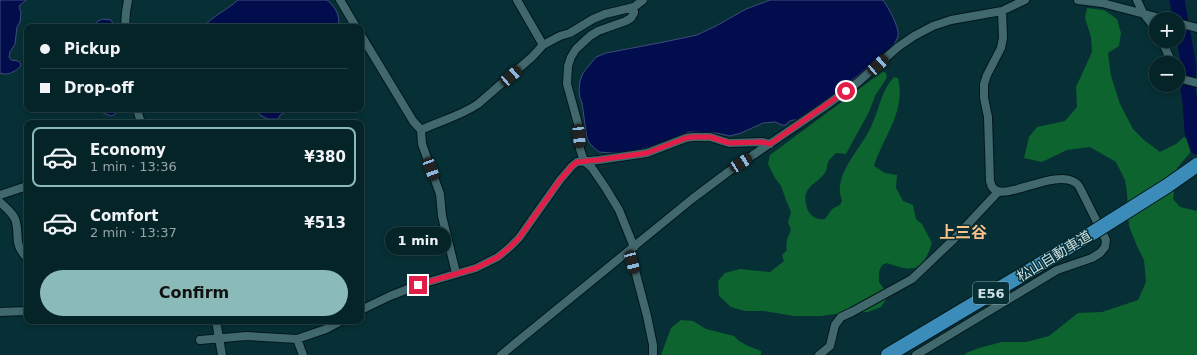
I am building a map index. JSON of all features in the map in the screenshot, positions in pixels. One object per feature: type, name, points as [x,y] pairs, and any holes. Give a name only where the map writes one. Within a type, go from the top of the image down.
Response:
[{"type":"highway","name":"松山自動車道","points":[[888,355],[1094,232],[1167,186],[1197,165]]},
{"type":"street","points":[[125,24],[128,0]]},
{"type":"street","points":[[340,0],[354,24]]},
{"type":"street","points":[[518,0],[542,45]]},
{"type":"street","points":[[421,130],[458,116],[478,104],[532,57],[542,45],[570,33],[593,19],[605,14],[634,7],[643,0]]},
{"type":"street","points":[[501,355],[692,199],[728,172],[857,83],[898,47],[914,36],[933,26],[952,20],[1002,11],[1025,0]]},
{"type":"street","points":[[1078,0],[1102,3],[1149,15]]},
{"type":"street","points":[[1137,0],[1143,13],[1149,20]]},
{"type":"street","points":[[634,7],[634,13],[631,18],[598,31],[576,49],[568,66],[567,84],[578,124],[580,150],[584,162],[592,168],[620,210],[632,249],[653,345],[653,355]]},
{"type":"street","points":[[916,355],[1057,270],[1092,258],[1100,253],[1105,247],[1106,240],[1082,190],[1076,183],[1067,179],[1056,179],[1008,191],[998,192],[992,189],[990,181],[988,117],[984,98],[984,84],[1001,48],[1003,38],[1002,11]]},
{"type":"street","points":[[1185,25],[1197,28]]},
{"type":"street","points":[[364,40],[409,114],[421,130],[422,144],[440,194],[442,216],[456,273]]},
{"type":"street","points":[[1185,80],[1197,83]]},
{"type":"street","points":[[364,309],[418,285],[476,268],[498,257],[519,238],[566,172],[577,162],[622,158],[647,153],[686,138],[693,137],[710,137],[729,143],[762,142],[770,144]]},
{"type":"street","points":[[0,195],[24,187]]},
{"type":"street","points":[[819,355],[830,346],[836,325],[841,317],[912,279],[998,192]]},
{"type":"street","points":[[0,202],[14,218],[18,244],[24,255]]},
{"type":"street","points":[[0,312],[24,311]]},
{"type":"street","points":[[216,324],[222,355]]},
{"type":"street","points":[[200,340],[246,336],[298,339],[326,330],[336,324]]},
{"type":"street","points":[[298,339],[303,355]]},
{"type":"green space","points":[[1087,8],[1104,10],[1117,19],[1121,33],[1119,46],[1108,53],[1111,76],[1120,104],[1133,129],[1144,140],[1160,152],[1176,144],[1184,137],[1190,140],[1190,153],[1177,168],[1173,199],[1180,207],[1197,211],[1197,355],[965,355],[966,353],[979,348],[1002,342],[1026,342],[1049,336],[1078,313],[1102,312],[1138,300],[1146,282],[1144,260],[1129,226],[1125,180],[1116,162],[1090,147],[1067,150],[1042,162],[1024,158],[1029,137],[1037,127],[1065,121],[1077,107],[1076,87],[1092,52],[1091,37],[1085,18]]},
{"type":"green space","points":[[882,72],[885,72],[887,76],[886,79],[875,96],[869,112],[846,154],[836,153],[829,160],[826,171],[806,193],[806,204],[811,214],[820,219],[825,219],[832,209],[840,205],[842,201],[840,186],[845,170],[874,121],[886,88],[894,77],[898,78],[900,90],[897,113],[874,166],[885,173],[897,175],[896,188],[903,201],[913,205],[916,219],[922,224],[932,243],[925,259],[921,264],[911,268],[904,268],[887,263],[882,265],[879,272],[879,282],[887,293],[887,298],[881,307],[868,312],[821,316],[794,316],[764,311],[745,311],[731,307],[719,296],[718,281],[725,273],[740,269],[770,272],[784,261],[782,255],[787,250],[786,247],[788,237],[791,230],[788,222],[791,212],[781,186],[768,164],[770,155]]},
{"type":"green space","points":[[681,320],[693,321],[706,329],[734,336],[748,346],[761,351],[761,355],[661,355],[671,328]]},
{"type":"shaded area","points":[[0,0],[26,0],[19,6],[21,13],[20,22],[17,27],[15,44],[9,57],[11,60],[18,61],[21,64],[20,67],[10,73],[5,74],[0,73]]},
{"type":"shaded area","points":[[238,0],[327,0],[333,5],[337,12],[339,23],[206,24]]},
{"type":"shaded area","points":[[770,0],[883,0],[897,28],[897,40],[889,50],[837,92],[797,120],[789,121],[786,125],[775,122],[763,123],[741,133],[730,136],[716,133],[689,132],[658,145],[623,153],[599,152],[590,144],[587,138],[579,90],[583,73],[596,57],[606,53],[697,35],[746,9]]},
{"type":"shaded area","points":[[103,19],[111,20],[113,24],[95,24]]},
{"type":"shaded area","points":[[102,112],[118,112],[112,116]]},
{"type":"shaded area","points":[[258,112],[286,112],[280,115],[278,119],[268,119],[260,115]]},
{"type":"waterway","points":[[1177,0],[1189,66],[1188,89],[1192,132],[1197,147]]},
{"type":"district","name":"上三谷","points":[[963,232]]},
{"type":"route","points":[[418,285],[476,268],[498,257],[519,238],[566,172],[577,162],[622,158],[647,153],[686,138],[693,137],[710,137],[729,143],[762,142],[770,144],[846,91]]}]
